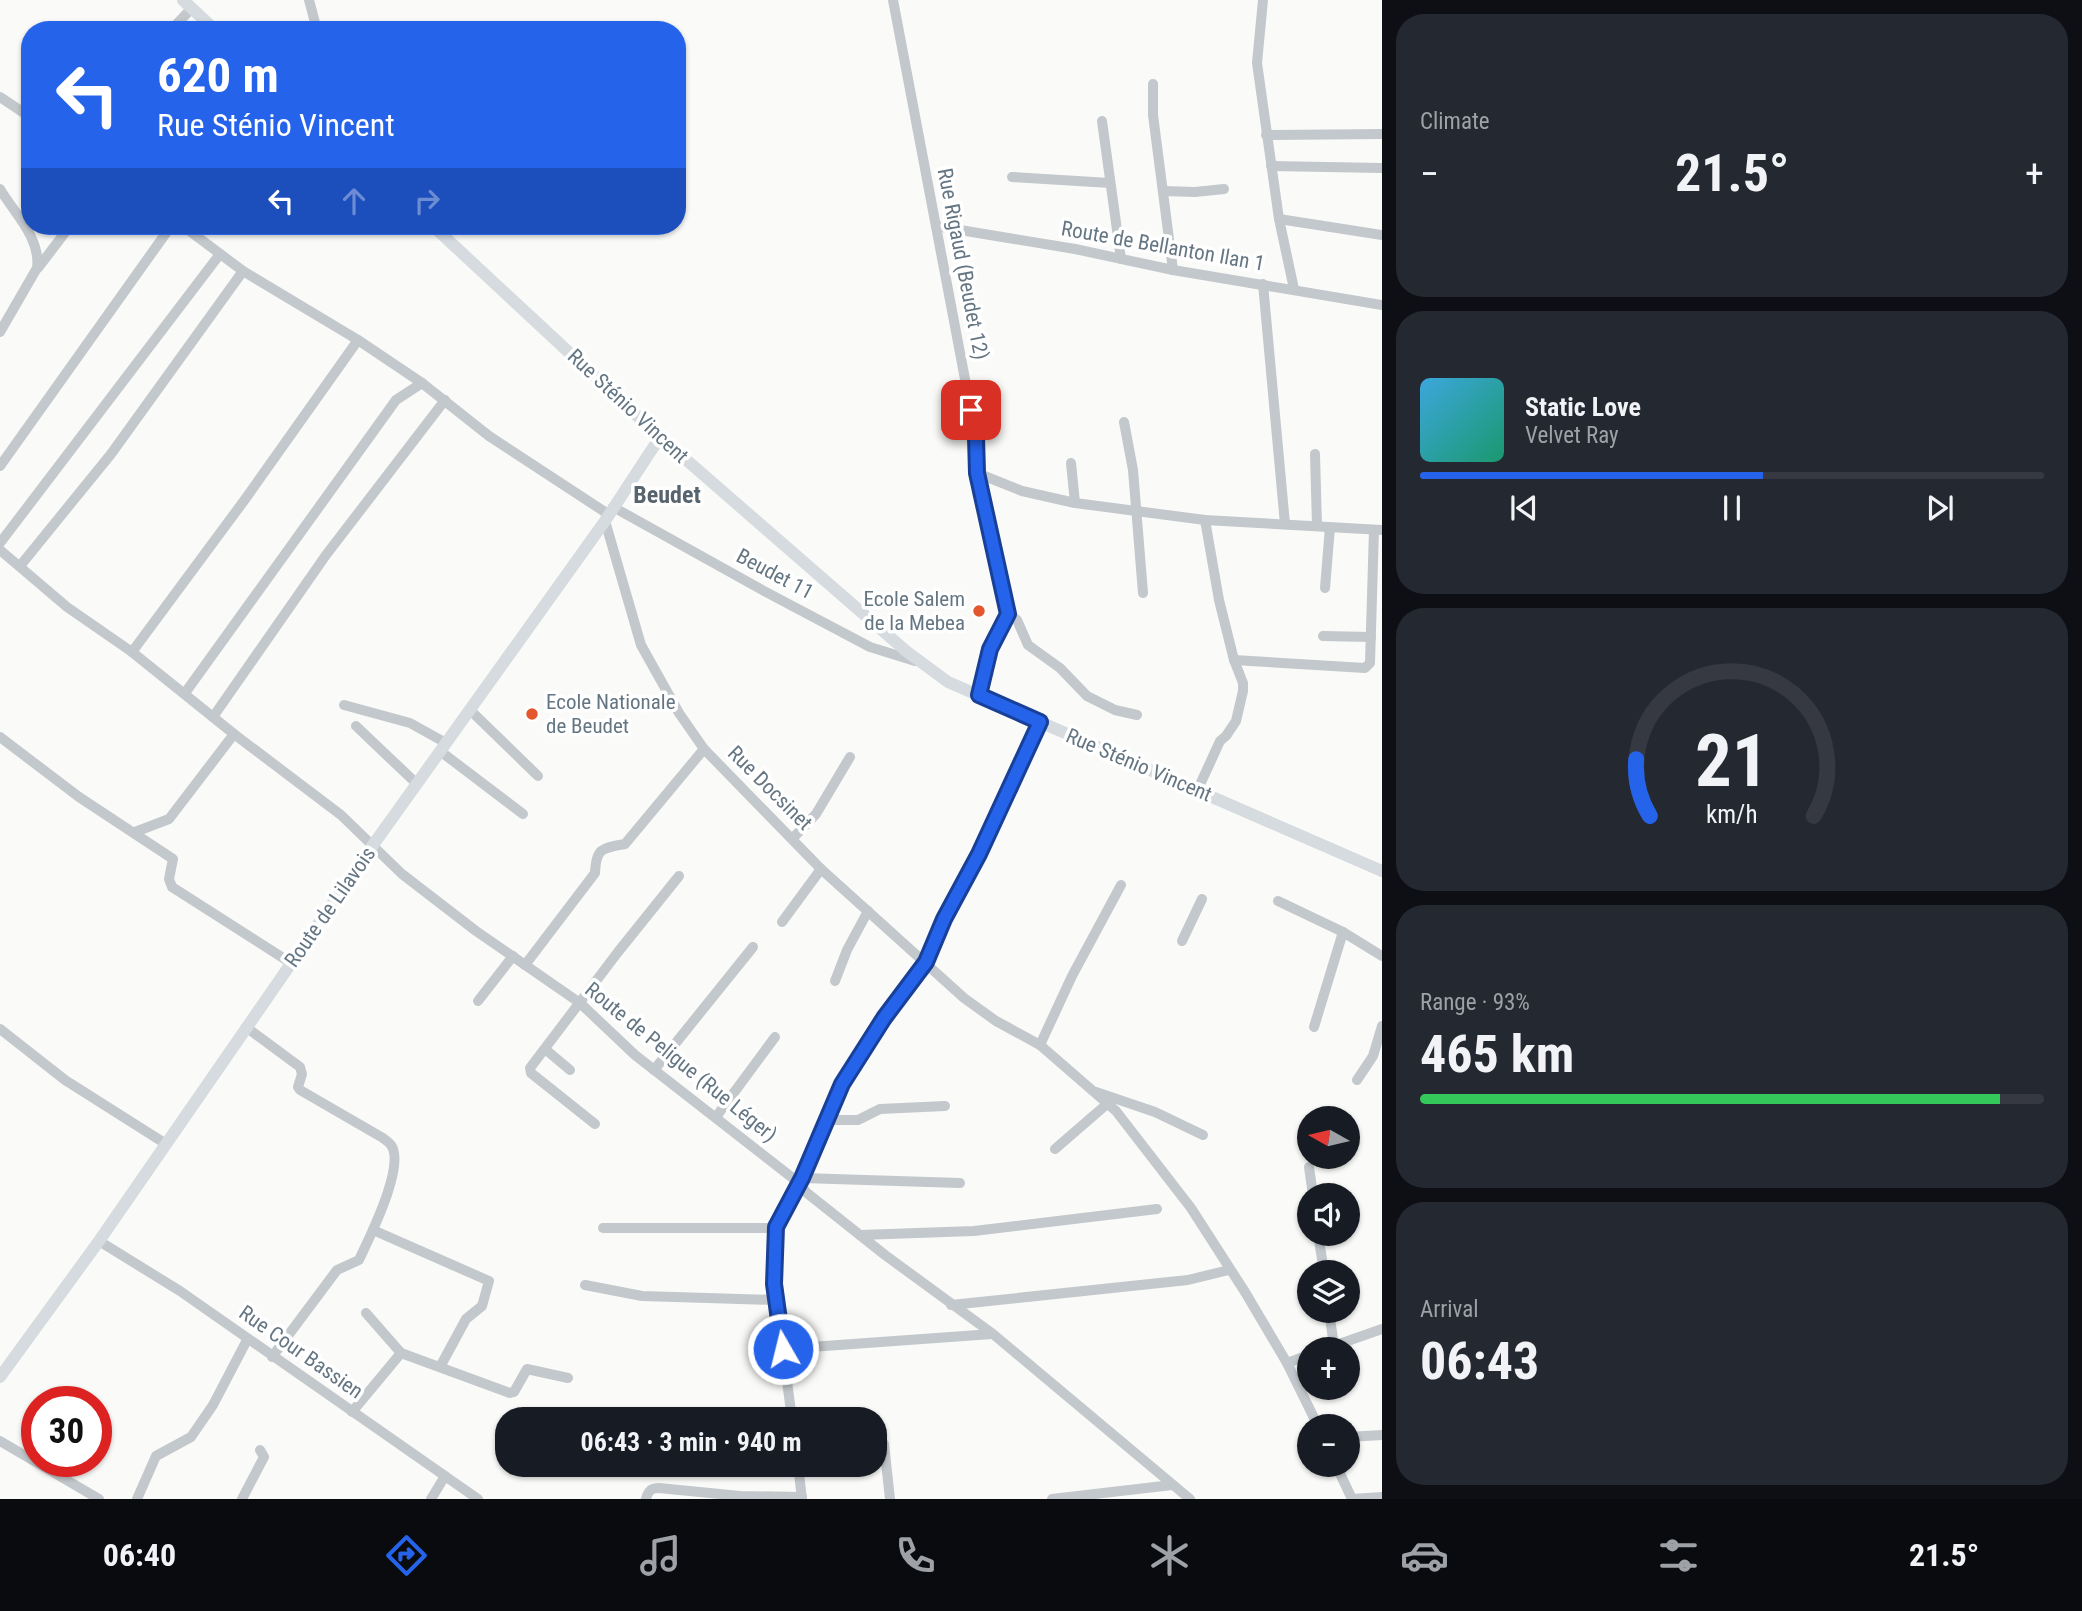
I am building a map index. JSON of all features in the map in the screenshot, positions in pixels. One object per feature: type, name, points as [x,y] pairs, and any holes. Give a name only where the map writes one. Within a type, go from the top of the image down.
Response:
[{"type":"main road","points":[[188,4],[206,21]]},
{"type":"main road","name":"Rue Sténio Vincent","points":[[443,235],[660,437],[906,651],[948,681],[1382,871]]},
{"type":"main road","name":"Route de Lilavois","points":[[1,1373],[99,1241],[373,845],[609,514],[660,437]]},
{"type":"street","points":[[309,0],[315,21]]},
{"type":"street","name":"Rue Rigaud (Beudet 12)","points":[[893,0],[976,437],[977,473],[1008,614]]},
{"type":"street","points":[[1263,0],[1257,63],[1279,219],[1294,289]]},
{"type":"street","points":[[177,21],[188,4]]},
{"type":"street","points":[[1153,84],[1153,115],[1173,270]]},
{"type":"street","points":[[0,97],[21,111]]},
{"type":"street","points":[[1101,121],[1121,259]]},
{"type":"street","points":[[1266,135],[1382,134]]},
{"type":"street","points":[[1271,166],[1382,168]]},
{"type":"street","points":[[1013,177],[1110,183]]},
{"type":"street","points":[[0,189],[21,221]]},
{"type":"street","points":[[1163,191],[1224,189]]},
{"type":"street","points":[[1279,219],[1382,235]]},
{"type":"street","name":"Route de Bellanton Ilan 1","points":[[936,226],[1382,305]]},
{"type":"street","points":[[30,235],[38,259],[37,268]]},
{"type":"street","points":[[0,332],[37,268],[63,235]]},
{"type":"street","points":[[0,466],[165,235]]},
{"type":"street","name":"Beudet 11","points":[[195,235],[243,271],[358,340],[422,383],[489,436],[609,514],[870,647],[923,664]]},
{"type":"street","points":[[0,542],[220,254]]},
{"type":"street","points":[[20,566],[111,454],[243,271]]},
{"type":"street","points":[[1263,284],[1285,524]]},
{"type":"street","points":[[132,652],[358,340]]},
{"type":"street","points":[[185,693],[396,400],[422,383]]},
{"type":"street","points":[[213,716],[326,555],[445,400]]},
{"type":"street","points":[[1124,422],[1133,470],[1143,593]]},
{"type":"street","points":[[1315,454],[1317,526]]},
{"type":"street","points":[[1071,463],[1074,503]]},
{"type":"street","points":[[977,473],[1022,491],[1074,503],[1205,520],[1378,530],[1370,663],[1365,668],[1234,660]]},
{"type":"street","name":"Rue Docsinet","points":[[609,514],[641,645],[679,713],[704,749],[821,869],[964,998],[996,1021],[1040,1045],[1116,1111],[1191,1208],[1287,1363],[1312,1414]]},
{"type":"street","points":[[1198,789],[1220,741],[1226,737],[1236,721],[1243,691],[1219,600],[1205,520]]},
{"type":"street","points":[[1325,588],[1330,527]]},
{"type":"street","name":"Route de Peligue (Rue Léger)","points":[[2,555],[20,566],[67,607],[132,652],[341,815],[402,874],[580,1003],[635,1055],[801,1181],[807,1193],[860,1235],[993,1334],[1190,1499]]},
{"type":"street","points":[[979,695],[990,649],[1008,614],[1017,620],[1028,645],[1060,668],[1087,696],[1115,710],[1137,715]]},
{"type":"street","points":[[1323,636],[1371,637]]},
{"type":"street","points":[[344,705],[416,725],[523,814]]},
{"type":"street","points":[[470,710],[538,776]]},
{"type":"street","points":[[790,1407],[774,1284],[776,1227],[801,1181],[842,1084],[884,1018],[926,962],[944,919],[979,854],[1040,722]]},
{"type":"street","points":[[356,726],[417,784]]},
{"type":"street","points":[[135,832],[169,819],[234,734]]},
{"type":"street","points":[[0,737],[79,797],[173,859],[169,879],[172,887],[291,963]]},
{"type":"street","points":[[526,965],[595,873],[598,853],[606,848],[625,845],[704,749]]},
{"type":"street","points":[[792,839],[816,814],[850,757]]},
{"type":"street","points":[[782,922],[821,869]]},
{"type":"street","points":[[595,1125],[531,1073],[530,1068],[679,876]]},
{"type":"street","points":[[1040,1045],[1072,975],[1121,885]]},
{"type":"street","points":[[1182,942],[1202,899]]},
{"type":"street","points":[[1278,901],[1343,932],[1382,956]]},
{"type":"street","points":[[835,981],[847,950],[868,911]]},
{"type":"street","points":[[1314,1027],[1343,932]]},
{"type":"street","points":[[654,1070],[753,947]]},
{"type":"street","points":[[478,1001],[513,956]]},
{"type":"street","points":[[1357,1080],[1373,1056],[1382,1026]]},
{"type":"street","points":[[246,1027],[300,1067],[300,1090],[392,1145],[394,1167],[373,1230],[359,1260],[337,1270],[272,1357]]},
{"type":"street","points":[[0,1029],[65,1080],[166,1144]]},
{"type":"street","points":[[716,1117],[775,1037]]},
{"type":"street","points":[[545,1049],[570,1070]]},
{"type":"street","points":[[1091,1091],[1155,1112],[1203,1135]]},
{"type":"street","points":[[1055,1149],[1107,1104]]},
{"type":"street","points":[[827,1120],[858,1120],[880,1110],[945,1106]]},
{"type":"street","points":[[801,1181],[960,1183]]},
{"type":"street","points":[[860,1235],[974,1231],[1157,1209]]},
{"type":"street","points":[[603,1228],[776,1227]]},
{"type":"street","points":[[373,1230],[489,1281],[482,1306],[466,1320],[440,1367]]},
{"type":"street","name":"Rue Cour Bassien","points":[[99,1241],[180,1291],[478,1499]]},
{"type":"street","points":[[951,1305],[1188,1280],[1229,1270]]},
{"type":"street","points":[[585,1285],[642,1296],[776,1300]]},
{"type":"street","points":[[366,1313],[401,1353],[510,1393],[514,1392],[527,1369],[568,1378]]},
{"type":"street","points":[[1360,1337],[1382,1329]]},
{"type":"street","points":[[783,1349],[993,1334]]},
{"type":"street","points":[[137,1499],[156,1456],[191,1437],[212,1405],[247,1340]]},
{"type":"street","points":[[352,1412],[401,1353]]},
{"type":"street","points":[[1287,1363],[1297,1359]]},
{"type":"street","points":[[1360,1436],[1382,1435]]},
{"type":"street","points":[[0,1441],[99,1499]]},
{"type":"street","points":[[242,1499],[261,1466],[264,1457],[260,1450]]},
{"type":"street","points":[[887,1472],[890,1499]]},
{"type":"street","points":[[430,1499],[445,1476]]},
{"type":"street","points":[[646,1499],[653,1488],[740,1496],[802,1498],[799,1477]]},
{"type":"street","points":[[1342,1477],[1352,1499],[1382,1497]]},
{"type":"street","points":[[1052,1499],[1172,1485]]},
{"type":"place","name":"Ecole Salem de la Mebea","points":[[979,611]]},
{"type":"place","name":"Ecole Nationale de Beudet","points":[[532,714]]},
{"type":"district","name":"Beudet","points":[[667,495]]},
{"type":"route","points":[[783,1349],[774,1284],[776,1227],[802,1178],[842,1084],[884,1018],[926,962],[944,919],[979,854],[1040,722],[979,695],[990,649],[1008,614],[977,473],[976,437],[971,410]]}]
